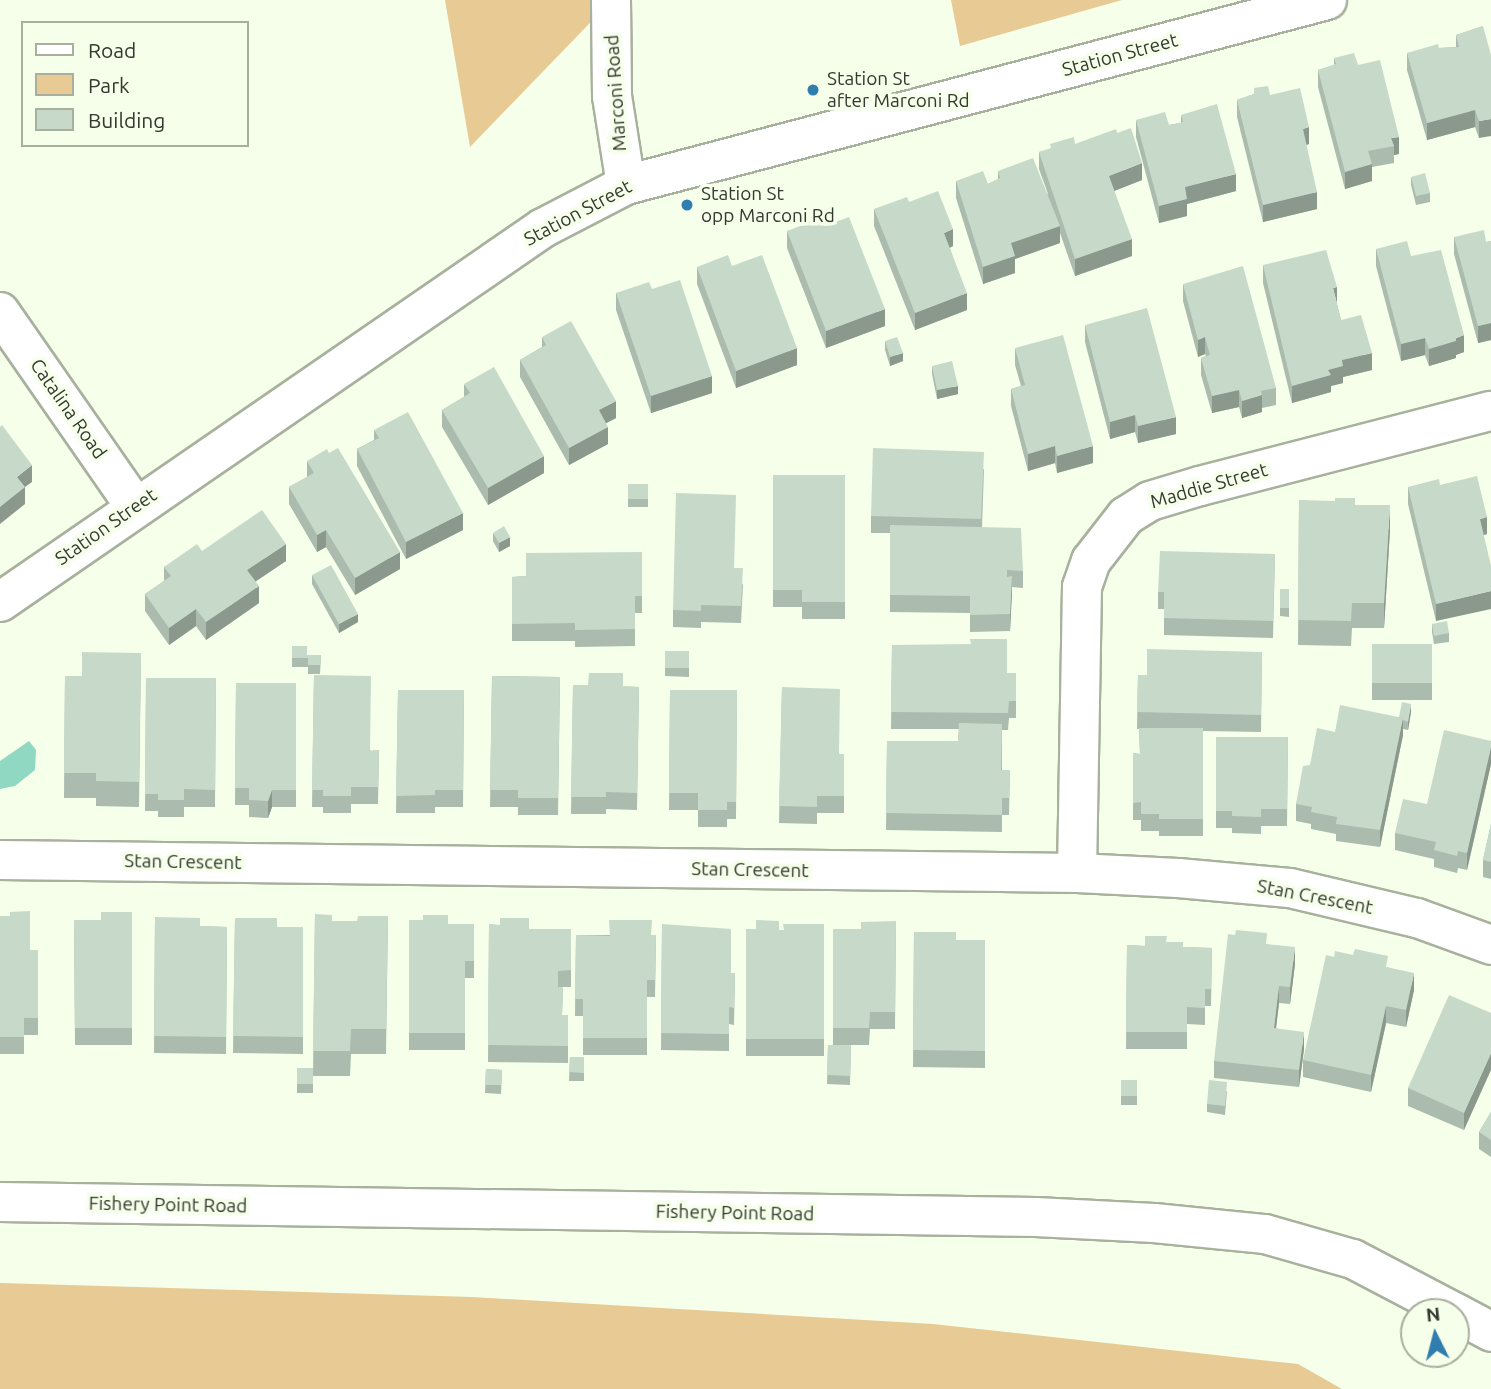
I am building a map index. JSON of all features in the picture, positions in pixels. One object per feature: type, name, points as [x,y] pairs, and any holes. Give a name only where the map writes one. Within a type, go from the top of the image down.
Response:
[{"type":"street","name":"Marconi Road","points":[[611,0],[612,96],[626,185]]},
{"type":"street","name":"Station Street","points":[[0,602],[135,506],[543,228],[626,185],[1327,0]]},
{"type":"street","name":"Catalina Road","points":[[0,312],[135,506]]},
{"type":"street","name":"Maddie Street","points":[[1077,873],[1082,587],[1091,561],[1126,516],[1150,501],[1200,486],[1491,411]]},
{"type":"street","name":"Stan Crescent","points":[[0,860],[1077,873],[1290,888],[1417,918],[1491,945]]},
{"type":"street","name":"Fishery Point Road","points":[[0,1202],[1036,1217],[1154,1223],[1265,1234],[1353,1259],[1427,1298]]},
{"type":"street","name":"Fishery Point Road","points":[[1470,1321],[1491,1332]]},
{"type":"green space","points":[[445,0],[612,0],[470,147]]},
{"type":"green space","points":[[951,0],[1122,0],[960,46]]},
{"type":"green space","points":[[0,1283],[472,1297],[933,1324],[1298,1364],[1342,1389],[0,1389]]},
{"type":"water","points":[[29,741],[36,750],[35,770],[15,786],[0,789],[0,761]]},
{"type":"building","points":[[1483,26],[1491,55],[1491,119],[1479,121],[1475,110],[1427,123],[1407,53],[1438,44],[1439,48],[1459,47],[1456,35]]},
{"type":"building","points":[[1354,53],[1358,65],[1380,60],[1399,137],[1391,138],[1394,146],[1368,151],[1372,164],[1345,172],[1318,70],[1336,64],[1334,58]]},
{"type":"building","points":[[1268,86],[1270,95],[1300,88],[1309,127],[1303,129],[1317,192],[1263,205],[1237,100],[1254,94],[1254,88]]},
{"type":"building","points":[[1217,104],[1236,174],[1185,187],[1187,199],[1159,206],[1136,120],[1165,112],[1169,125],[1183,122],[1181,115]]},
{"type":"building","points":[[1131,128],[1142,163],[1109,176],[1132,239],[1075,259],[1039,152],[1051,148],[1050,144],[1074,137],[1075,144],[1116,129],[1117,133]]},
{"type":"building","points":[[1033,158],[1060,226],[1011,243],[1015,256],[983,267],[956,181],[983,171],[988,184],[1000,178],[998,171]]},
{"type":"building","points":[[1425,173],[1430,193],[1416,196],[1411,177]]},
{"type":"building","points":[[938,191],[953,229],[944,233],[967,293],[915,313],[874,209],[907,197],[909,202]]},
{"type":"building","points":[[849,217],[885,309],[826,331],[787,231],[821,218],[825,226]]},
{"type":"building","points":[[1484,230],[1486,242],[1491,241],[1491,323],[1478,326],[1454,237]]},
{"type":"building","points":[[1407,241],[1411,256],[1441,250],[1464,335],[1456,338],[1456,341],[1429,349],[1425,338],[1401,344],[1376,249]]},
{"type":"building","points":[[1326,250],[1337,287],[1333,288],[1341,320],[1361,315],[1372,353],[1342,360],[1343,366],[1328,370],[1331,375],[1292,386],[1263,265]]},
{"type":"building","points":[[728,255],[732,266],[762,255],[797,348],[736,371],[697,267]]},
{"type":"building","points":[[1243,266],[1276,388],[1261,391],[1262,395],[1242,401],[1239,390],[1212,396],[1201,358],[1210,355],[1205,337],[1198,340],[1183,284]]},
{"type":"building","points":[[680,280],[712,376],[651,396],[616,293],[649,282],[652,289]]},
{"type":"building","points":[[1147,308],[1176,417],[1138,426],[1135,415],[1110,422],[1085,325]]},
{"type":"building","points":[[571,321],[616,401],[599,410],[608,427],[569,448],[520,360],[546,345],[542,337]]},
{"type":"building","points":[[1063,335],[1093,446],[1057,456],[1055,446],[1028,454],[1011,389],[1025,385],[1015,348]]},
{"type":"building","points":[[897,337],[903,353],[890,357],[885,341]]},
{"type":"building","points":[[952,361],[958,386],[937,390],[932,366]]},
{"type":"building","points":[[494,367],[544,456],[488,488],[442,410],[470,393],[464,384]]},
{"type":"building","points":[[408,412],[463,513],[406,542],[357,449],[379,438],[374,430]]},
{"type":"building","points":[[2,425],[32,465],[17,477],[25,487],[0,507],[0,427]]},
{"type":"building","points":[[338,448],[400,552],[355,578],[326,530],[317,535],[289,487],[314,473],[307,461],[327,449],[329,453]]},
{"type":"building","points":[[873,448],[984,452],[981,519],[871,516]]},
{"type":"building","points":[[773,475],[845,475],[845,602],[802,602],[802,590],[773,590]]},
{"type":"building","points":[[1477,476],[1487,517],[1480,519],[1491,566],[1491,591],[1436,604],[1408,487],[1439,479],[1440,485]]},
{"type":"building","points":[[628,484],[648,484],[648,499],[628,499]]},
{"type":"building","points":[[676,493],[736,495],[734,568],[743,568],[741,606],[701,605],[701,611],[673,610]]},
{"type":"building","points":[[1335,498],[1355,498],[1355,505],[1390,505],[1384,603],[1352,603],[1351,621],[1298,620],[1299,500],[1335,501]]},
{"type":"building","points":[[262,510],[286,544],[247,570],[259,586],[206,622],[196,609],[169,628],[145,594],[171,576],[164,567],[197,544],[202,551]]},
{"type":"building","points":[[890,525],[1021,528],[1023,571],[1007,570],[1007,577],[1012,576],[1010,614],[970,615],[970,596],[890,595]]},
{"type":"building","points":[[504,526],[510,537],[499,543],[493,533]]},
{"type":"building","points":[[1160,551],[1275,554],[1273,621],[1164,618],[1164,592],[1158,592]]},
{"type":"building","points":[[642,552],[642,596],[635,596],[635,629],[575,630],[575,623],[512,624],[512,577],[526,576],[526,553]]},
{"type":"building","points":[[331,565],[358,614],[339,624],[312,575]]},
{"type":"building","points":[[1280,589],[1289,589],[1289,608],[1280,608]]},
{"type":"building","points":[[1447,621],[1449,633],[1434,636],[1432,624]]},
{"type":"building","points":[[970,639],[1007,639],[1007,673],[1016,673],[1016,701],[1009,701],[1008,713],[891,712],[892,645],[971,644]]},
{"type":"building","points":[[1372,644],[1432,644],[1432,683],[1372,683]]},
{"type":"building","points":[[292,646],[307,646],[307,655],[321,655],[320,665],[308,665],[308,658],[292,658]]},
{"type":"building","points":[[1147,649],[1262,652],[1261,715],[1137,712],[1138,675],[1147,675]]},
{"type":"building","points":[[665,651],[689,651],[689,668],[665,668]]},
{"type":"building","points":[[82,652],[141,653],[139,782],[96,781],[96,773],[64,773],[65,676],[82,676]]},
{"type":"building","points":[[589,673],[623,673],[623,686],[639,687],[637,793],[606,792],[606,797],[571,797],[573,685],[588,685]]},
{"type":"building","points":[[314,675],[371,676],[370,751],[379,750],[378,787],[351,787],[351,796],[323,796],[323,790],[312,790]]},
{"type":"building","points":[[492,676],[560,677],[558,798],[518,798],[518,790],[490,790]]},
{"type":"building","points":[[146,678],[216,678],[215,790],[184,789],[184,800],[158,800],[158,794],[145,794]]},
{"type":"building","points":[[236,683],[296,683],[296,790],[272,790],[268,801],[249,800],[249,788],[235,788]]},
{"type":"building","points":[[782,687],[840,689],[839,754],[844,754],[844,796],[817,796],[817,807],[779,806]]},
{"type":"building","points":[[398,690],[464,690],[463,790],[435,790],[435,795],[396,796]]},
{"type":"building","points":[[670,690],[737,690],[736,802],[727,802],[727,810],[698,810],[698,793],[669,793]]},
{"type":"building","points":[[1402,702],[1411,704],[1408,722],[1399,717]]},
{"type":"building","points":[[1340,705],[1403,718],[1380,830],[1336,824],[1337,817],[1311,812],[1312,807],[1296,804],[1303,766],[1310,765],[1317,728],[1335,732]]},
{"type":"building","points":[[959,723],[1002,724],[1001,770],[1010,770],[1009,798],[1002,798],[1002,815],[886,813],[887,741],[958,741]]},
{"type":"building","points":[[1139,728],[1203,728],[1203,819],[1159,819],[1159,814],[1141,814],[1141,802],[1133,803],[1133,753],[1140,754]]},
{"type":"building","points":[[1444,730],[1491,741],[1467,853],[1458,851],[1457,856],[1434,850],[1436,842],[1395,833],[1403,799],[1427,804]]},
{"type":"building","points":[[1216,737],[1288,737],[1287,809],[1261,809],[1261,817],[1232,816],[1232,811],[1216,811]]},
{"type":"building","points":[[1491,824],[1491,862],[1483,860]]},
{"type":"building","points":[[30,911],[30,950],[38,950],[38,1018],[24,1018],[24,1037],[0,1037],[0,916],[10,916],[10,912]]},
{"type":"building","points":[[101,912],[132,912],[132,1028],[75,1028],[74,920],[101,920]]},
{"type":"building","points":[[315,914],[332,915],[332,921],[357,921],[358,916],[388,916],[386,1029],[351,1029],[350,1051],[313,1051]]},
{"type":"building","points":[[423,915],[448,915],[448,924],[474,924],[474,961],[465,961],[465,1033],[409,1033],[409,920],[423,920]]},
{"type":"building","points":[[155,917],[200,918],[200,926],[227,927],[226,1037],[154,1036]]},
{"type":"building","points":[[235,918],[277,918],[277,927],[303,927],[303,1037],[233,1036]]},
{"type":"building","points":[[500,918],[529,918],[529,929],[571,929],[571,970],[558,971],[558,987],[563,987],[562,1015],[568,1015],[568,1046],[488,1045],[489,924],[500,925]]},
{"type":"building","points":[[609,920],[652,920],[651,935],[656,935],[655,980],[647,980],[647,1038],[583,1038],[583,999],[575,999],[576,935],[610,936]]},
{"type":"building","points":[[756,920],[779,921],[779,930],[784,930],[783,924],[824,924],[824,1039],[746,1039],[746,929],[756,929]]},
{"type":"building","points":[[896,921],[895,1012],[870,1012],[869,1028],[833,1028],[833,929],[861,929],[861,922]]},
{"type":"building","points":[[662,924],[731,929],[731,973],[735,973],[734,1008],[729,1007],[729,1034],[661,1033]]},
{"type":"building","points":[[1236,930],[1267,933],[1266,944],[1295,947],[1290,987],[1279,986],[1274,1028],[1304,1032],[1299,1070],[1214,1061],[1228,934],[1235,935]]},
{"type":"building","points":[[914,932],[956,932],[956,940],[985,940],[985,1051],[913,1050]]},
{"type":"building","points":[[1145,936],[1167,936],[1166,942],[1183,942],[1183,947],[1212,948],[1211,989],[1205,989],[1205,1008],[1187,1007],[1187,1032],[1126,1032],[1127,945],[1145,946]]},
{"type":"building","points":[[1355,949],[1388,956],[1386,967],[1414,973],[1406,1010],[1386,1006],[1371,1075],[1303,1060],[1326,955],[1334,957],[1335,951],[1353,955]]},
{"type":"building","points":[[1449,995],[1491,1013],[1491,1053],[1464,1113],[1408,1088]]},
{"type":"building","points":[[828,1045],[851,1045],[850,1076],[827,1075]]},
{"type":"building","points":[[570,1057],[584,1057],[584,1073],[569,1072]]},
{"type":"building","points":[[297,1068],[313,1068],[313,1084],[297,1084]]},
{"type":"building","points":[[486,1069],[502,1070],[501,1085],[485,1085]]},
{"type":"building","points":[[1121,1080],[1137,1080],[1137,1096],[1121,1096]]},
{"type":"building","points":[[1209,1080],[1227,1082],[1225,1106],[1207,1104]]},
{"type":"building","points":[[1491,1112],[1491,1140],[1479,1132]]},
{"type":"place","name":"Station St after Marconi Rd","points":[[813,90]]},
{"type":"place","name":"Station St opp Marconi Rd","points":[[687,205]]}]
